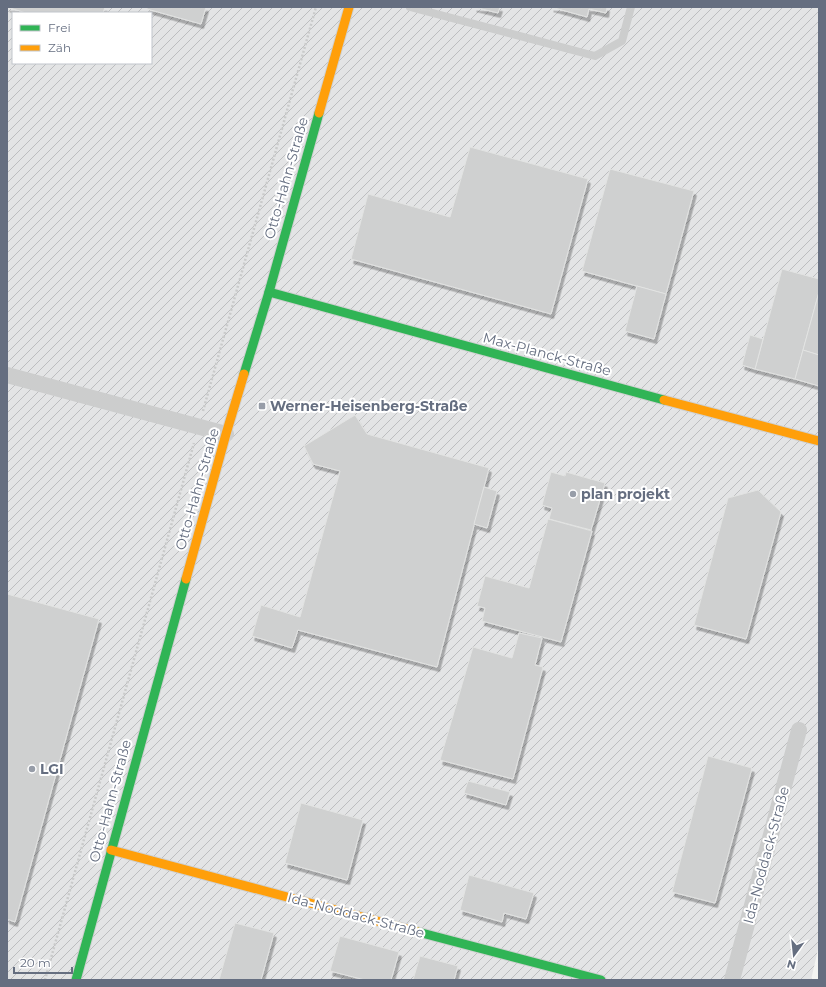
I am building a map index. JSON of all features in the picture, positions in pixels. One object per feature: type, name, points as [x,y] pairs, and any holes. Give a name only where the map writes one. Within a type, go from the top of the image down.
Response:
[{"type":"street","name":"Otto-Hahn-Straße","points":[[76,980],[110,850],[226,434],[269,292],[349,7]]},
{"type":"street","name":"Max-Planck-Straße","points":[[269,292],[819,441]]},
{"type":"street","points":[[7,375],[199,425],[226,434]]},
{"type":"street","name":"Ida-Noddack-Straße","points":[[732,980],[799,730]]},
{"type":"street","name":"Ida-Noddack-Straße","points":[[110,850],[601,980]]},
{"type":"lane","points":[[410,7],[425,9],[595,56],[622,41],[631,7]]},
{"type":"path","points":[[45,980],[316,7]]},
{"type":"shaded area","points":[[7,7],[819,7],[819,945],[811,980],[7,980]]},
{"type":"building","points":[[7,7],[105,7],[103,12],[23,12]]},
{"type":"building","points":[[147,7],[206,7],[201,24],[147,9]]},
{"type":"building","points":[[474,7],[500,7],[498,13]]},
{"type":"building","points":[[551,7],[607,7],[606,13],[589,9],[587,17]]},
{"type":"building","points":[[470,147],[588,179],[551,314],[351,259],[368,194],[450,217]]},
{"type":"building","points":[[610,169],[694,191],[666,294],[582,271]]},
{"type":"building","points":[[782,269],[819,279],[819,292],[795,379],[755,369]]},
{"type":"building","points":[[637,286],[666,294],[654,339],[625,331]]},
{"type":"building","points":[[819,292],[819,355],[803,350]]},
{"type":"building","points":[[750,335],[763,339],[755,369],[742,365]]},
{"type":"building","points":[[803,350],[819,355],[819,386],[795,379]]},
{"type":"building","points":[[355,415],[367,434],[489,468],[437,667],[298,630],[292,648],[252,636],[261,605],[300,617],[340,471],[313,464],[304,446]]},
{"type":"building","name":"plan projekt","points":[[551,472],[565,476],[566,472],[605,483],[591,530],[549,519],[552,508],[542,505]]},
{"type":"building","points":[[484,487],[497,491],[487,528],[474,524]]},
{"type":"building","points":[[758,490],[781,512],[746,639],[694,625],[728,498]]},
{"type":"building","points":[[548,519],[592,531],[561,642],[482,621],[485,608],[477,606],[485,576],[529,588]]},
{"type":"building","name":"LGI","points":[[7,594],[99,619],[15,922],[7,919]]},
{"type":"building","points":[[519,633],[542,638],[535,665],[543,667],[513,779],[440,760],[473,647],[512,658]]},
{"type":"building","points":[[708,756],[752,768],[715,903],[672,892]]},
{"type":"building","points":[[468,781],[510,792],[506,805],[464,793]]},
{"type":"building","points":[[301,803],[363,820],[347,880],[285,863]]},
{"type":"building","points":[[469,875],[534,893],[526,919],[504,913],[502,922],[460,910]]},
{"type":"building","points":[[235,923],[274,933],[261,980],[219,980]]},
{"type":"building","points":[[340,936],[399,952],[391,980],[365,980],[330,971]]},
{"type":"building","points":[[420,956],[458,966],[454,980],[413,980]]},
{"type":"traffic: fast","points":[[244,374],[269,292],[319,113]]},
{"type":"traffic: fast","points":[[269,292],[664,400]]},
{"type":"traffic: fast","points":[[76,980],[186,579]]},
{"type":"traffic: fast","points":[[418,932],[601,980]]},
{"type":"traffic: slow","points":[[319,113],[349,7]]},
{"type":"traffic: slow","points":[[186,579],[244,374]]},
{"type":"traffic: slow","points":[[664,400],[819,441]]},
{"type":"traffic: slow","points":[[111,850],[418,932]]},
{"type":"place","name":"Werner-Heisenberg-Straße","points":[[262,406]]},
{"type":"place","name":"plan projekt","points":[[573,494]]},
{"type":"place","name":"LGI","points":[[32,769]]}]
